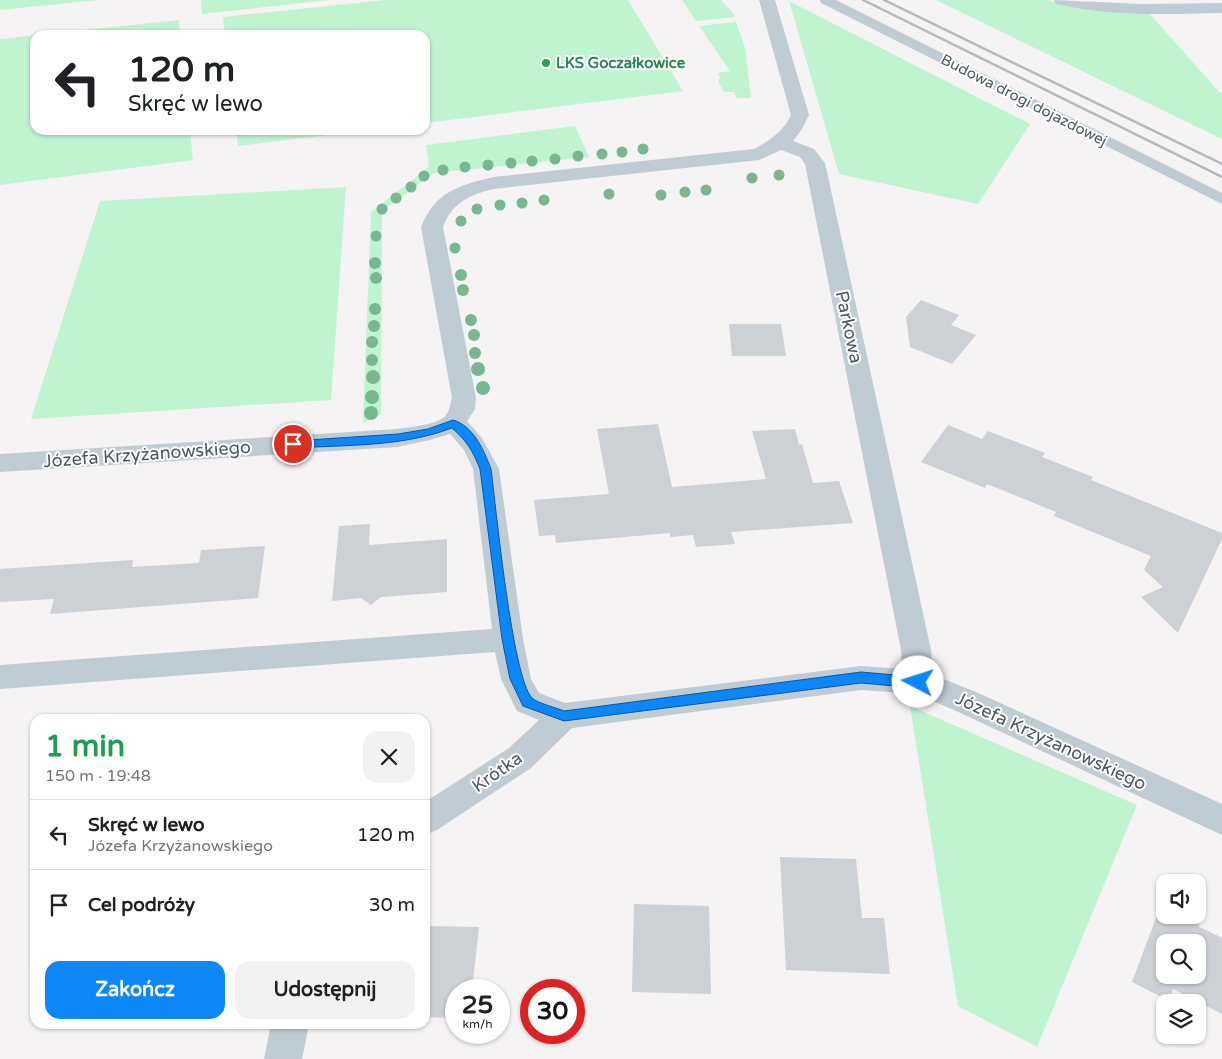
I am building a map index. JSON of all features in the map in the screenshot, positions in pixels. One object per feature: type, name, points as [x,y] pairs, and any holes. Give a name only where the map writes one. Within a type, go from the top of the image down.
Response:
[{"type":"street","points":[[453,423],[462,410],[464,398],[432,227],[437,213],[449,200],[469,189],[493,183],[759,154],[781,143],[795,128],[800,115],[767,0]]},
{"type":"street","points":[[1062,0],[1077,4],[1108,7],[1222,8]]},
{"type":"street","name":"Parkowa","points":[[781,143],[807,153],[815,163],[916,650],[918,682]]},
{"type":"street","name":"Józefa Krzyżanowskiego","points":[[0,463],[398,438],[430,432],[453,423],[477,447],[486,469],[508,639],[516,679],[528,702],[564,716],[861,678],[918,682],[974,705],[1222,820]]},
{"type":"street","points":[[0,677],[508,639]]},
{"type":"street","name":"Krótka","points":[[430,817],[520,758],[564,716]]},
{"type":"street","points":[[283,1059],[289,1029]]},
{"type":"lane","name":"Budowa drogi dojazdowej","points":[[826,0],[1222,199]]},
{"type":"green space","points":[[0,0],[99,0],[0,10]]},
{"type":"green space","points":[[201,0],[330,0],[202,14]]},
{"type":"green space","name":"LKS Goczałkowice","points":[[385,0],[628,0],[683,91],[430,122],[430,30],[224,30],[223,17]]},
{"type":"green space","points":[[682,0],[721,0],[734,14],[734,17],[696,21]]},
{"type":"green space","points":[[936,0],[1048,0],[1075,8],[1148,12],[1222,95],[1222,139]]},
{"type":"green space","points":[[789,1],[1030,124],[978,204],[839,174]]},
{"type":"green space","points":[[179,20],[180,30],[84,30]]},
{"type":"green space","points":[[736,22],[745,48],[751,98],[737,98],[734,92],[724,92],[718,81],[720,78],[718,73],[730,71],[699,26]]},
{"type":"green space","points":[[30,36],[30,135],[190,135],[193,160],[0,185],[0,39]]},
{"type":"green space","points":[[575,126],[589,157],[434,173],[382,211],[381,414],[363,423],[371,212],[429,167],[426,145]]},
{"type":"green space","points":[[237,135],[327,135],[238,146]]},
{"type":"green space","points":[[346,187],[331,400],[31,419],[100,201]]},
{"type":"green space","points":[[910,706],[1137,805],[1037,1047],[958,1006]]},
{"type":"building","points":[[921,300],[959,315],[951,325],[976,335],[952,364],[910,347],[906,317]]},
{"type":"building","points":[[729,324],[781,324],[786,356],[732,356]]},
{"type":"building","points":[[658,424],[672,487],[766,479],[752,431],[795,429],[799,445],[802,444],[813,483],[839,481],[853,523],[731,532],[735,544],[696,547],[693,535],[670,537],[670,533],[556,543],[555,535],[539,536],[534,500],[609,494],[597,429]]},
{"type":"building","points":[[948,425],[982,439],[988,431],[1045,453],[1042,457],[1093,477],[1091,480],[1222,533],[1222,539],[1178,633],[1141,597],[1163,587],[1144,570],[1151,556],[1054,516],[1056,512],[987,484],[985,488],[921,462]]},
{"type":"building","points":[[370,524],[369,545],[447,539],[447,592],[381,597],[371,605],[361,598],[332,601],[339,526]]},
{"type":"building","points":[[265,546],[258,598],[50,614],[54,599],[0,602],[0,569],[133,560],[132,567],[199,563],[201,550]]},
{"type":"building","points":[[780,857],[856,859],[862,918],[884,918],[890,974],[786,970]]},
{"type":"building","points":[[634,904],[709,906],[711,994],[632,992]]},
{"type":"building","points":[[1156,918],[1156,924],[1199,924],[1198,926],[1222,938],[1222,1014],[1206,1006],[1206,994],[1183,994],[1173,989],[1171,994],[1156,994],[1132,982]]},
{"type":"building","points":[[430,926],[479,927],[473,979],[445,979],[445,1018],[430,1017]]},
{"type":"railway","points":[[863,0],[1222,177]]},
{"type":"railway","points":[[884,0],[1222,164]]},
{"type":"place","name":"LKS Goczałkowice","points":[[546,63]]},
{"type":"route","points":[[293,444],[398,438],[430,432],[453,423],[466,434],[477,447],[486,469],[508,639],[516,679],[528,702],[564,716],[861,678],[918,682]]}]
